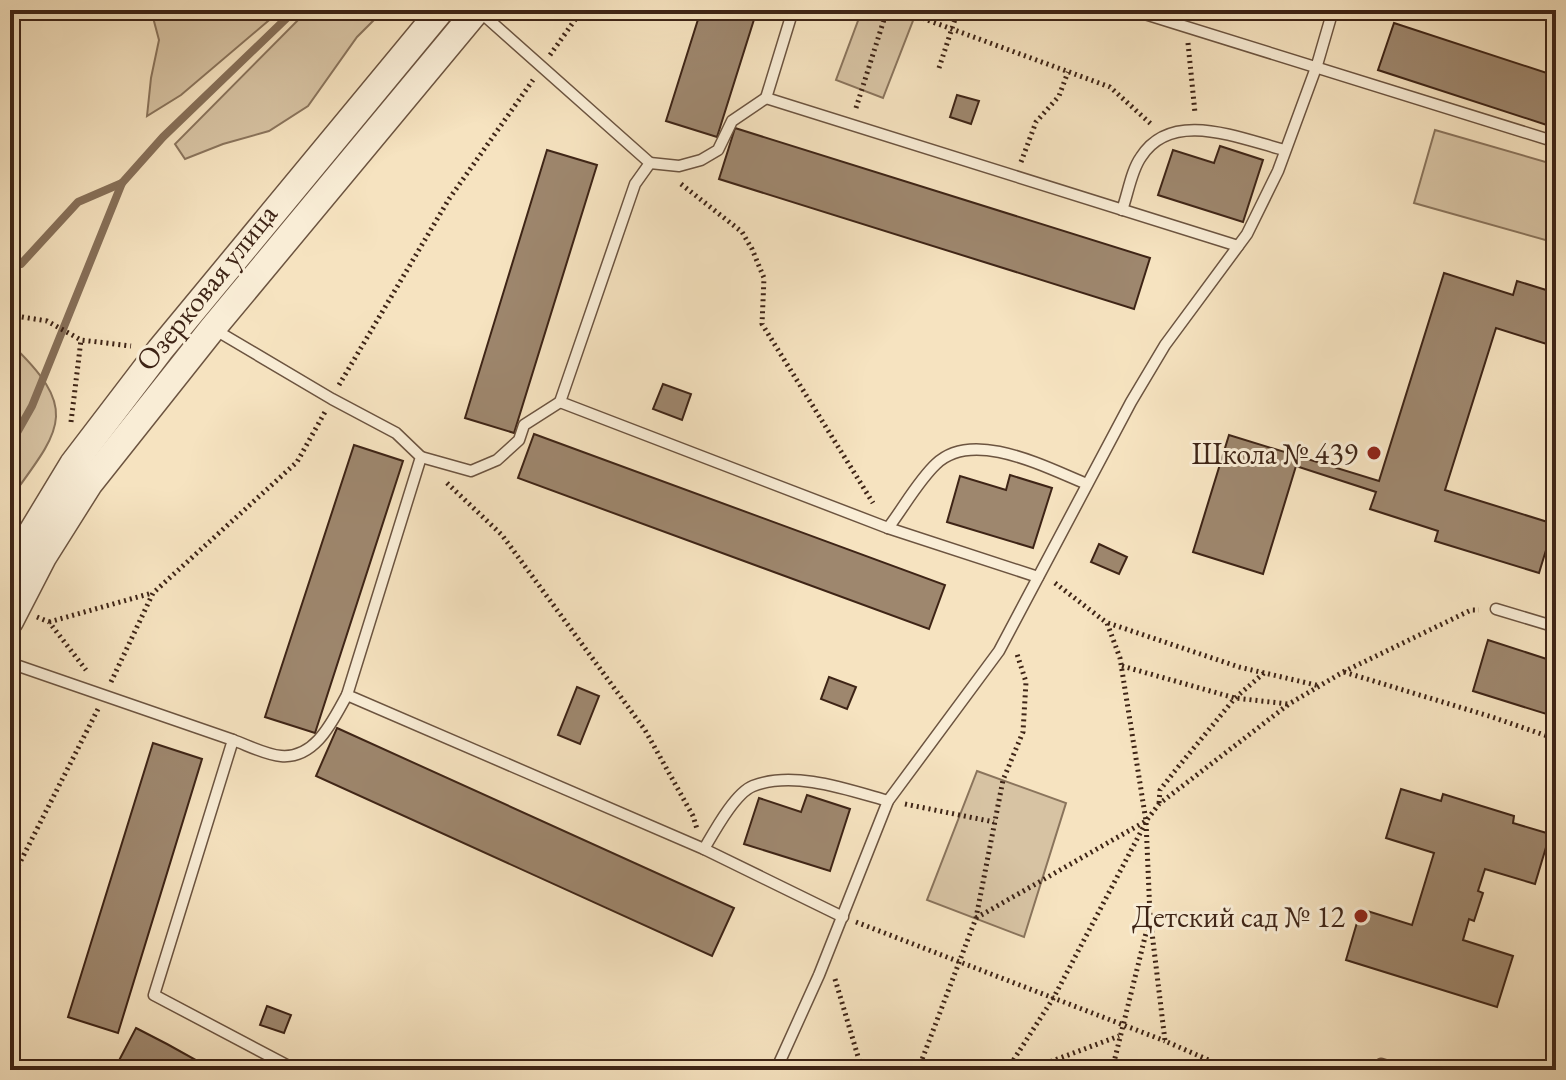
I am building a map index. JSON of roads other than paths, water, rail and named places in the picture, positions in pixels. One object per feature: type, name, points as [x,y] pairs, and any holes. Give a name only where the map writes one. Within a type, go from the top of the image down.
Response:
[{"type":"street","name":"Озерковая улица","points":[[23,619],[43,557],[89,484],[201,322],[441,10]]},
{"type":"street","name":"Озерковая улица","points":[[10,568],[73,464],[160,350],[201,322],[477,10]]},
{"type":"lane","points":[[477,10],[543,65],[650,163],[679,166],[701,160],[718,150],[732,121],[766,98],[793,10]]},
{"type":"lane","points":[[1132,10],[1317,65],[1556,142]]},
{"type":"lane","points":[[776,1070],[892,802],[999,651],[1165,345],[1247,234],[1278,171],[1317,65],[1333,10]]},
{"type":"lane","points":[[766,98],[1238,246]]},
{"type":"lane","points":[[1122,210],[1141,157],[1163,135],[1196,128],[1285,150]]},
{"type":"lane","points":[[201,322],[396,433],[421,457],[471,471],[497,460],[519,440],[524,425],[560,402],[635,184],[650,163]]},
{"type":"lane","points":[[560,402],[888,528],[1038,577]]},
{"type":"lane","points":[[888,528],[936,464],[953,452],[985,449],[998,452],[1025,459],[1087,484]]},
{"type":"lane","points":[[10,663],[281,757],[301,753],[317,743],[347,695],[421,457]]},
{"type":"lane","points":[[1496,609],[1556,627]]},
{"type":"lane","points":[[347,695],[704,849],[843,917]]},
{"type":"lane","points":[[233,740],[154,995],[296,1070]]},
{"type":"lane","points":[[704,849],[724,815],[752,786],[793,779],[833,785],[892,802]]},
{"type":"lane","points":[[1381,1064],[1401,1070]]},
{"type":"waterway","points":[[10,265],[21,264],[78,202],[122,183],[163,137],[295,10]]},
{"type":"waterway","points":[[10,445],[32,406],[122,183]]},
{"type":"railway","points":[[10,27],[19,10]]},
{"type":"place","name":"Школа № 439","points":[[1374,453]]},
{"type":"place","name":"Детский сад № 12","points":[[1361,916]]}]
